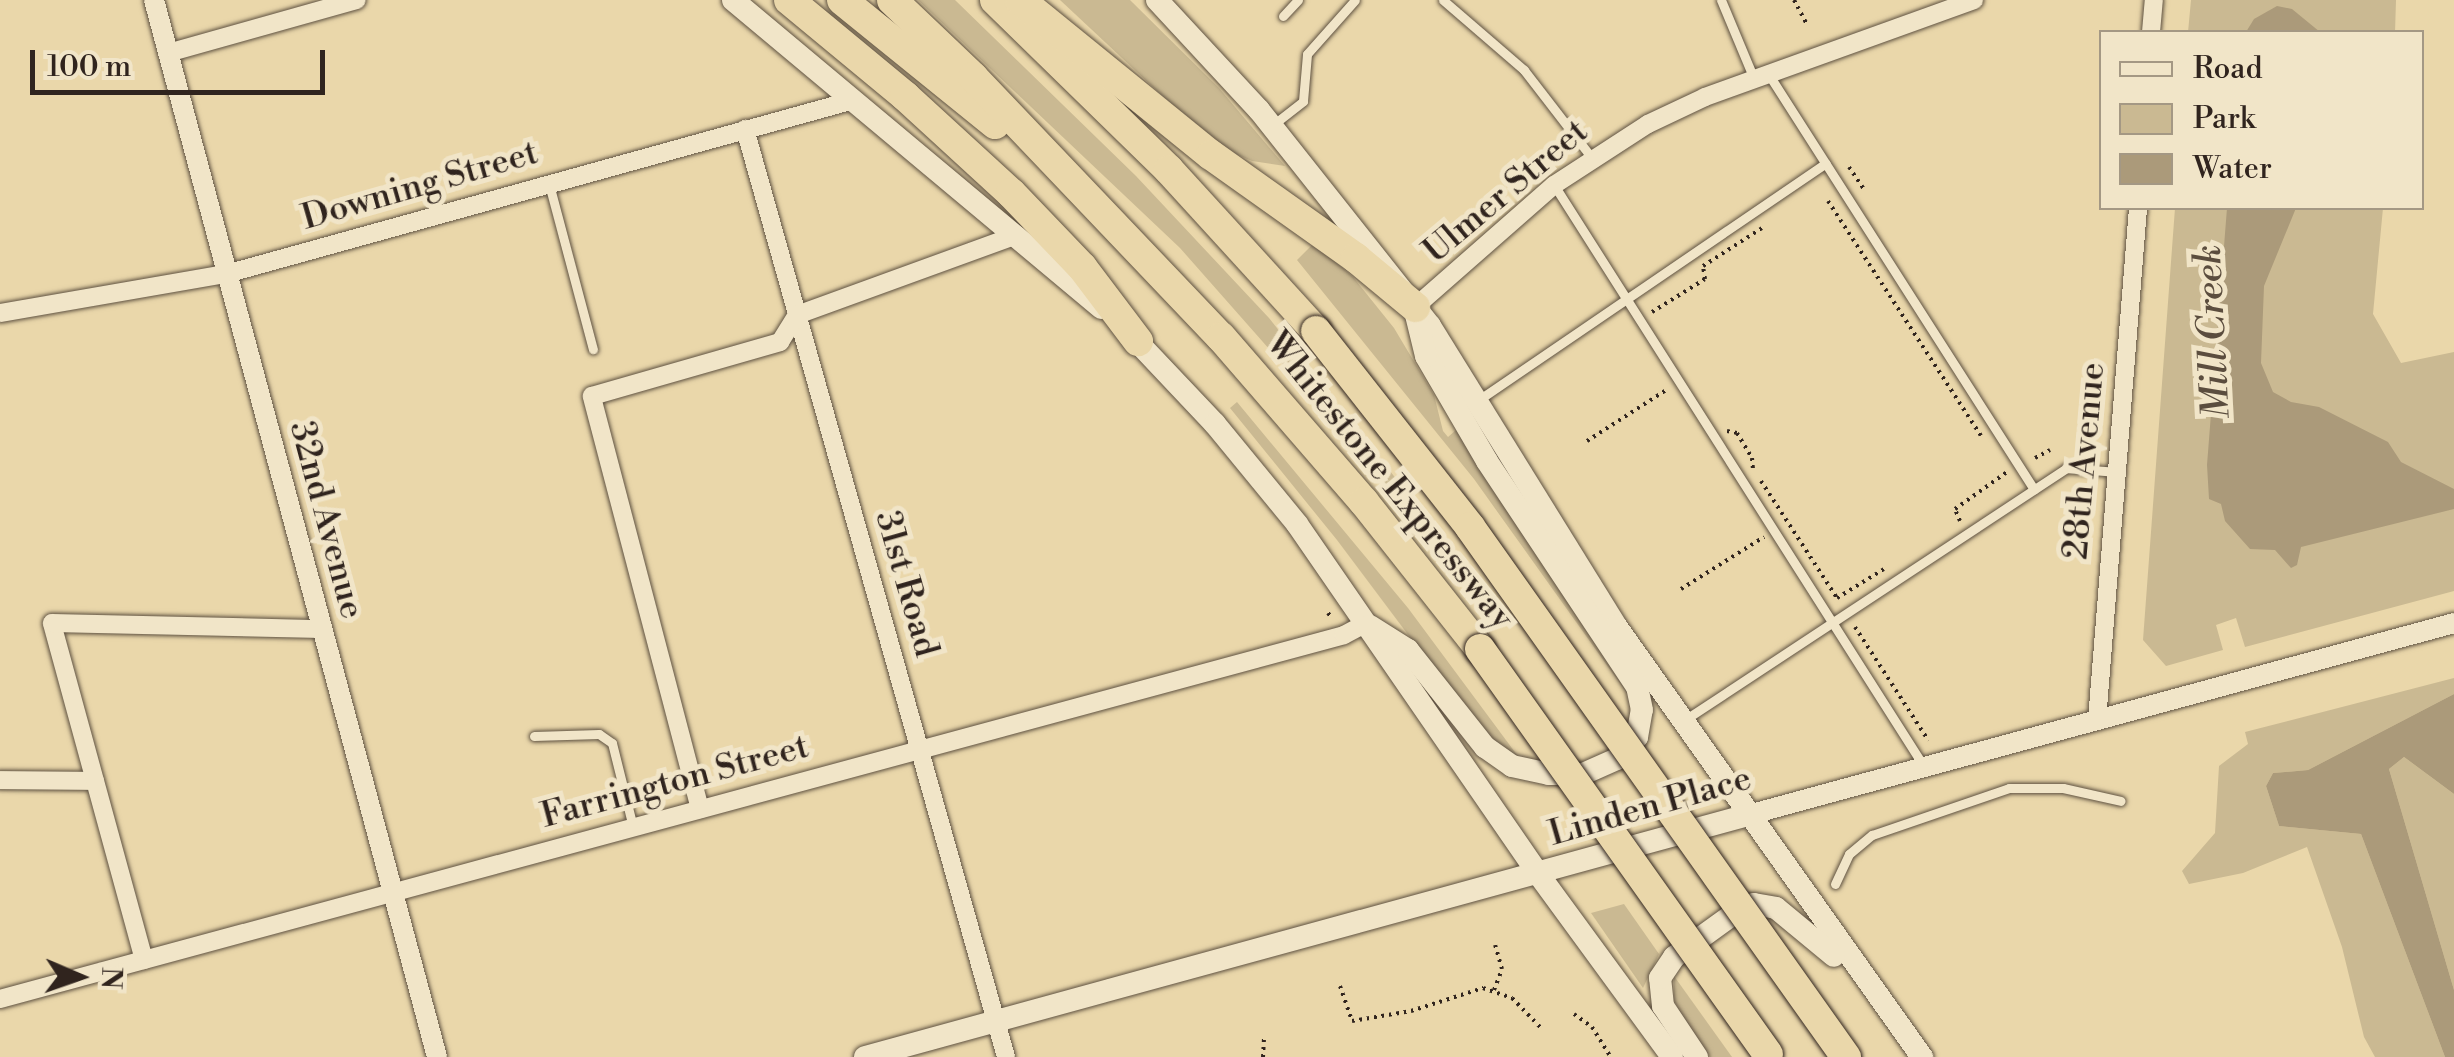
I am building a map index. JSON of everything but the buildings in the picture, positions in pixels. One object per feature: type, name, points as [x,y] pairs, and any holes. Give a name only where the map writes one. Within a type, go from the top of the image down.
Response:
[{"type":"highway","points":[[789,0],[932,120],[1032,214],[1082,268],[1138,342]]},
{"type":"highway","points":[[842,0],[1043,163],[1147,258]]},
{"type":"highway","name":"Whitestone Expressway","points":[[892,0],[1147,258],[1317,446],[1480,649],[1769,1056]]},
{"type":"highway","name":"Whitestone Expressway","points":[[995,0],[1182,183],[1316,331],[1470,527],[1846,1057]]},
{"type":"highway","points":[[1020,0],[1210,156],[1356,258],[1415,307]]},
{"type":"main road","points":[[733,0],[1017,235],[1138,342],[1260,477],[1672,1057]]},
{"type":"main road","points":[[1157,0],[1272,126],[1415,307],[1478,401],[1591,588],[1873,993],[1922,1057]]},
{"type":"main road","points":[[1365,624],[1408,650],[1484,748],[1512,766],[1560,775],[1590,772],[1623,755],[1639,730],[1642,710],[1637,687],[1451,399],[1422,347],[1415,307]]},
{"type":"main road","name":"Linden Place","points":[[865,1057],[1748,815]]},
{"type":"main road","points":[[1697,1057],[1663,1006],[1660,978],[1674,957],[1746,906],[1768,906],[1792,918],[1873,993]]},
{"type":"street","name":"32nd Avenue","points":[[154,0],[437,1057]]},
{"type":"street","points":[[168,53],[357,0]]},
{"type":"street","name":"Ulmer Street","points":[[1415,307],[1554,185],[1678,108],[1974,0]]},
{"type":"street","points":[[2152,30],[2154,0]]},
{"type":"street","name":"Downing Street","points":[[0,313],[226,274],[854,100]]},
{"type":"street","name":"31st Road","points":[[745,129],[1006,1057]]},
{"type":"street","name":"28th Avenue","points":[[2097,720],[2138,210]]},
{"type":"street","points":[[700,809],[592,396],[780,342],[797,315],[1017,235]]},
{"type":"street","points":[[144,960],[52,623],[322,629]]},
{"type":"street","name":"Linden Place","points":[[1748,815],[2454,623]]},
{"type":"street","name":"Farrington Street","points":[[0,999],[1344,635],[1365,624]]},
{"type":"street","points":[[0,780],[94,781]]},
{"type":"lane","points":[[1283,16],[1298,0]]},
{"type":"lane","points":[[1272,126],[1303,101],[1308,54],[1355,0]]},
{"type":"lane","points":[[1443,0],[1524,70],[1592,158]]},
{"type":"lane","points":[[1721,0],[1761,77],[1826,164],[2034,489]]},
{"type":"lane","points":[[1478,401],[1826,164]]},
{"type":"lane","points":[[549,184],[593,349]]},
{"type":"lane","points":[[1554,185],[1925,767]]},
{"type":"lane","points":[[1682,721],[2066,468],[2118,472]]},
{"type":"lane","points":[[534,736],[599,734],[612,743],[633,827]]},
{"type":"lane","points":[[1834,884],[1849,854],[1872,835],[2010,788],[2062,788],[2121,802]]},
{"type":"path","points":[[1794,0],[1806,23]]},
{"type":"path","points":[[1849,167],[1864,190]]},
{"type":"path","points":[[1828,201],[1988,446]]},
{"type":"path","points":[[1652,312],[1705,279],[1703,266],[1762,228]]},
{"type":"path","points":[[1648,305],[1662,328]]},
{"type":"path","points":[[1587,442],[1680,381]]},
{"type":"path","points":[[1718,417],[1726,431],[1737,433],[1752,458],[1753,469],[1837,598],[1899,559]]},
{"type":"path","points":[[2035,458],[2050,450]]},
{"type":"path","points":[[2074,452],[2098,454]]},
{"type":"path","points":[[1946,530],[1962,520],[1955,509],[2008,473],[1998,460]]},
{"type":"path","points":[[1681,590],[1789,521]]},
{"type":"path","points":[[1855,627],[1928,740]]},
{"type":"path","points":[[1494,990],[1502,968],[1495,945]]},
{"type":"path","points":[[1340,986],[1352,1021],[1410,1011],[1470,988],[1494,990],[1512,998],[1542,1030]]},
{"type":"path","points":[[1574,1014],[1592,1027],[1611,1057]]},
{"type":"path","points":[[1263,1057],[1264,1037]]},
{"type":"green space","points":[[918,0],[955,0],[1136,176],[1269,318],[1450,547],[1442,554],[1339,428],[1180,248]]},
{"type":"green space","points":[[1060,0],[1130,0],[1219,88],[1285,166],[1252,161],[1215,145]]},
{"type":"green space","points":[[2191,0],[2396,0],[2395,30],[2188,30]]},
{"type":"green space","points":[[2175,210],[2383,210],[2373,314],[2401,363],[2454,352],[2454,591],[2245,647],[2236,618],[2216,625],[2223,650],[2166,666],[2143,640]]},
{"type":"green space","points":[[1314,243],[1353,277],[1394,328],[1434,395],[1443,431],[1448,437],[1456,430],[1541,553],[1636,706],[1474,479],[1297,260]]},
{"type":"green space","points":[[1237,402],[1408,608],[1523,763],[1478,728],[1337,540],[1230,408]]},
{"type":"green space","points":[[2454,678],[2454,694],[2308,770],[2273,773],[2266,786],[2279,826],[2361,834],[2445,1057],[2375,1057],[2364,1037],[2342,947],[2307,847],[2243,873],[2189,884],[2182,871],[2215,833],[2219,766],[2248,744],[2245,732]]},
{"type":"green space","points":[[2404,757],[2454,794],[2454,990],[2389,769]]},
{"type":"green space","points":[[1624,904],[1659,954],[1643,988],[1591,913]]},
{"type":"green space","points":[[1674,976],[1732,1057],[1710,1057],[1674,1000]]},
{"type":"water","points":[[2277,6],[2292,9],[2318,30],[2247,30],[2254,19]]},
{"type":"water","points":[[2227,210],[2295,210],[2264,286],[2261,363],[2273,392],[2291,402],[2319,407],[2388,442],[2401,462],[2454,489],[2454,509],[2301,547],[2297,565],[2291,568],[2275,550],[2250,549],[2225,521],[2221,504],[2209,499],[2207,465]]},
{"type":"water","points":[[2454,694],[2454,794],[2404,757],[2389,769],[2454,990],[2454,1057],[2445,1057],[2361,834],[2279,826],[2266,786],[2273,773],[2308,770]]},
{"type":"water label","name":"Mill Creek","points":[[2213,332]]}]
